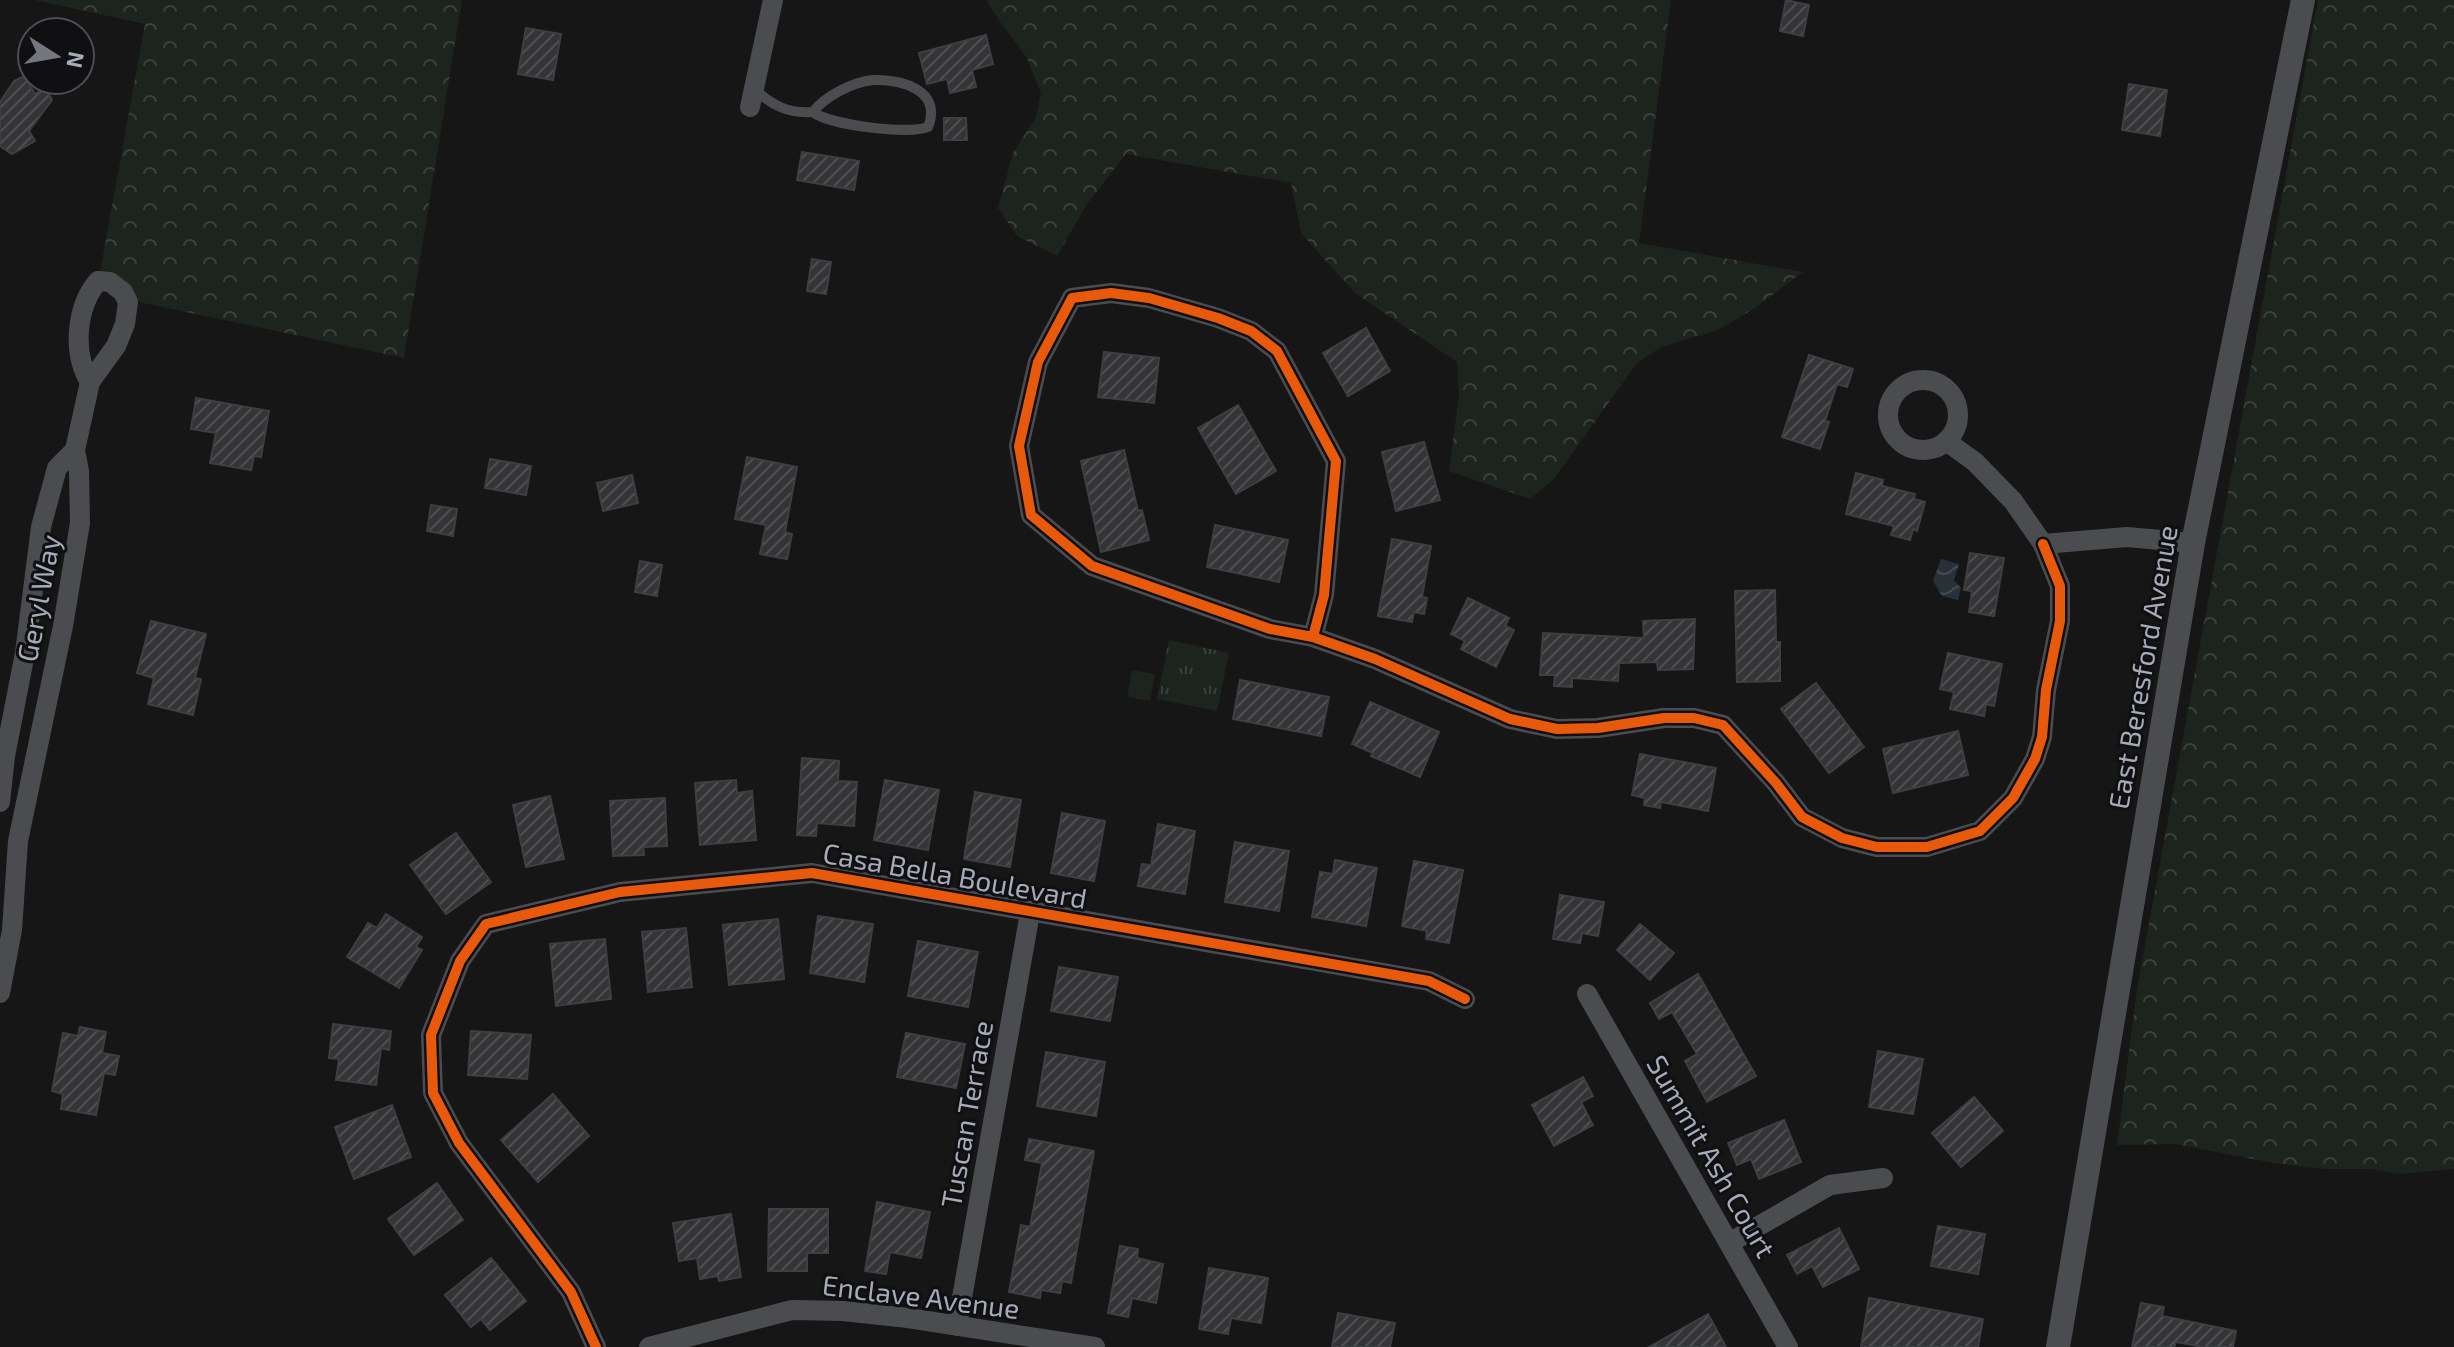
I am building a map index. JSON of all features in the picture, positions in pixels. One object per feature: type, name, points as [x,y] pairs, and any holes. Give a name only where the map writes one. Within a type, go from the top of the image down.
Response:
[{"type":"street","points":[[752,98],[773,0]]},
{"type":"street","name":"East Beresford Avenue","points":[[2058,1347],[2193,543],[2303,0]]},
{"type":"street","points":[[1313,637],[1324,595],[1336,461],[1277,351],[1251,331],[1149,298],[1111,293],[1072,298],[1038,362],[1019,446],[1031,515],[1092,566],[1270,629],[1313,637],[1375,659],[1510,719],[1557,729],[1598,728],[1664,718],[1694,718],[1723,725],[1767,772],[1802,817],[1842,838],[1877,847],[1927,847],[1980,831],[2013,798],[2035,759],[2042,737],[2046,690],[2060,621],[2060,586],[2043,544],[2013,501],[1975,462],[1946,441]]},
{"type":"street","name":"Geryl Way","points":[[0,993],[12,930],[9,849],[36,746],[68,600],[80,523],[79,471],[75,450],[90,382]]},
{"type":"street","name":"Geryl Way","points":[[0,802],[5,756],[25,653],[41,527],[57,468],[75,450]]},
{"type":"street","points":[[2043,544],[2127,537],[2193,543]]},
{"type":"street","points":[[33,593],[68,600]]},
{"type":"street","name":"Casa Bella Boulevard","points":[[596,1347],[571,1292],[459,1143],[433,1093],[431,1035],[460,961],[486,924],[620,892],[812,873],[1429,981],[1465,999]]},
{"type":"street","name":"Tuscan Terrace","points":[[957,1326],[1030,913]]},
{"type":"street","name":"Summit Ash Court","points":[[1587,994],[1788,1347]]},
{"type":"street","points":[[1729,1243],[1830,1185],[1883,1178]]},
{"type":"street","name":"Enclave Avenue","points":[[649,1347],[792,1310],[843,1311],[1095,1347]]},
{"type":"lane","points":[[752,98],[799,113],[813,112],[829,119],[895,130],[920,130],[928,127],[932,118],[927,99],[921,91],[902,83],[871,80],[820,102],[813,112]]},
{"type":"green space","points":[[35,0],[462,0],[404,358],[139,302],[124,280],[100,272],[145,24]]},
{"type":"green space","points":[[986,0],[1671,0],[1639,243],[1803,272],[1755,308],[1718,330],[1661,347],[1637,363],[1554,479],[1530,499],[1449,471],[1459,395],[1457,362],[1355,293],[1301,233],[1291,183],[1126,154],[1087,204],[1057,256],[1017,236],[998,208],[1013,153],[1036,117],[1041,93],[1027,58]]},
{"type":"green space","points":[[2318,0],[2454,0],[2454,1169],[2399,1174],[2371,1169],[2326,1169],[2274,1163],[2175,1144],[2117,1145],[2137,989]]},
{"type":"green space","points":[[1169,640],[1229,653],[1217,711],[1157,699]]},
{"type":"green space","points":[[1132,670],[1155,674],[1150,701],[1127,697]]},
{"type":"water","points":[[1941,559],[1959,564],[1954,580],[1961,588],[1958,600],[1942,596],[1933,581]]},
{"type":"building","points":[[1786,0],[1809,5],[1803,36],[1780,31]]},
{"type":"building","points":[[526,28],[561,34],[553,80],[518,74]]},
{"type":"building","points":[[986,35],[993,64],[972,70],[976,87],[950,93],[947,79],[927,84],[919,53]]},
{"type":"building","points":[[14,81],[16,96],[50,96],[52,100],[29,131],[35,141],[12,154],[0,146],[0,102]]},
{"type":"building","points":[[2129,84],[2167,90],[2160,136],[2122,130]]},
{"type":"building","points":[[944,118],[966,118],[967,140],[944,140]]},
{"type":"building","points":[[802,152],[859,161],[854,190],[797,180]]},
{"type":"building","points":[[812,259],[831,262],[826,294],[807,291]]},
{"type":"building","points":[[1366,328],[1390,371],[1348,396],[1323,353]]},
{"type":"building","points":[[1104,352],[1159,358],[1154,403],[1098,397]]},
{"type":"building","points":[[1809,355],[1853,369],[1847,387],[1837,384],[1820,449],[1782,437]]},
{"type":"building","points":[[196,398],[269,411],[261,457],[254,456],[251,470],[210,463],[216,433],[191,429]]},
{"type":"building","points":[[1238,405],[1276,471],[1236,494],[1198,428]]},
{"type":"building","points":[[1424,442],[1440,500],[1396,511],[1382,452]]},
{"type":"building","points":[[1124,450],[1138,511],[1142,510],[1149,540],[1101,552],[1081,461]]},
{"type":"building","points":[[747,457],[797,467],[785,532],[792,534],[787,559],[760,554],[766,525],[735,519]]},
{"type":"building","points":[[490,459],[531,466],[526,495],[485,488]]},
{"type":"building","points":[[1856,473],[1883,480],[1882,486],[1915,494],[1914,499],[1925,502],[1917,531],[1913,529],[1910,540],[1891,535],[1894,526],[1846,514]]},
{"type":"building","points":[[632,475],[638,503],[603,511],[597,483]]},
{"type":"building","points":[[431,505],[457,509],[453,536],[427,531]]},
{"type":"building","points":[[1215,525],[1288,540],[1279,582],[1207,567]]},
{"type":"building","points":[[1392,539],[1431,546],[1422,597],[1427,598],[1424,614],[1414,612],[1412,622],[1378,616]]},
{"type":"building","points":[[1970,553],[2004,558],[1994,616],[1969,612],[1972,591],[1964,590]]},
{"type":"building","points":[[640,561],[662,565],[657,596],[635,592]]},
{"type":"building","points":[[1775,590],[1780,681],[1737,682],[1735,591]]},
{"type":"building","points":[[1468,598],[1509,618],[1505,626],[1514,630],[1496,667],[1461,649],[1465,641],[1451,634]]},
{"type":"building","points":[[1695,619],[1693,669],[1658,670],[1657,662],[1619,663],[1618,681],[1572,678],[1572,687],[1554,686],[1555,675],[1540,675],[1543,633],[1644,638],[1643,621]]},
{"type":"building","points":[[151,621],[206,634],[195,678],[201,679],[193,715],[148,704],[154,678],[137,673]]},
{"type":"building","points":[[1948,653],[2002,664],[1994,706],[1986,704],[1984,716],[1950,709],[1954,692],[1940,689]]},
{"type":"building","points":[[1240,680],[1329,697],[1321,736],[1233,719]]},
{"type":"building","points":[[1816,683],[1864,747],[1829,773],[1781,709]]},
{"type":"building","points":[[1370,702],[1439,732],[1420,777],[1371,756],[1373,753],[1352,744]]},
{"type":"building","points":[[1958,731],[1968,775],[1893,793],[1883,749]]},
{"type":"building","points":[[1640,754],[1716,768],[1708,811],[1661,802],[1660,808],[1644,805],[1645,798],[1632,795]]},
{"type":"building","points":[[802,758],[839,761],[838,781],[857,782],[854,826],[817,823],[816,836],[797,835]]},
{"type":"building","points":[[736,780],[737,793],[752,791],[756,840],[700,845],[695,783]]},
{"type":"building","points":[[885,780],[939,790],[928,850],[874,840]]},
{"type":"building","points":[[975,792],[1021,800],[1010,867],[964,859]]},
{"type":"building","points":[[550,796],[564,859],[526,867],[513,805]]},
{"type":"building","points":[[665,798],[667,846],[643,847],[644,855],[613,856],[610,801]]},
{"type":"building","points":[[1062,813],[1105,821],[1094,881],[1051,873]]},
{"type":"building","points":[[1158,824],[1195,831],[1185,894],[1138,886],[1142,864],[1151,865]]},
{"type":"building","points":[[456,833],[491,882],[446,914],[410,865]]},
{"type":"building","points":[[1235,842],[1289,851],[1279,911],[1225,902]]},
{"type":"building","points":[[1335,860],[1377,868],[1366,926],[1312,917],[1320,872],[1333,874]]},
{"type":"building","points":[[1414,861],[1463,870],[1449,943],[1426,939],[1427,931],[1402,926]]},
{"type":"building","points":[[1560,895],[1604,902],[1598,936],[1582,933],[1580,943],[1553,939]]},
{"type":"building","points":[[386,914],[422,937],[416,947],[422,950],[399,988],[347,957],[368,923],[377,928]]},
{"type":"building","points":[[818,916],[873,924],[864,982],[810,973]]},
{"type":"building","points":[[778,919],[784,979],[729,985],[723,925]]},
{"type":"building","points":[[1640,924],[1674,953],[1650,980],[1617,950]]},
{"type":"building","points":[[686,928],[692,987],[648,992],[642,932]]},
{"type":"building","points":[[605,939],[611,999],[556,1006],[550,944]]},
{"type":"building","points":[[918,941],[978,952],[968,1007],[908,996]]},
{"type":"building","points":[[1059,967],[1118,977],[1110,1021],[1051,1011]]},
{"type":"building","points":[[1698,974],[1756,1076],[1707,1102],[1685,1061],[1697,1054],[1672,1012],[1659,1019],[1650,1003]]},
{"type":"building","points":[[333,1024],[391,1031],[389,1050],[381,1048],[376,1085],[336,1080],[339,1059],[329,1058]]},
{"type":"building","points":[[80,1027],[106,1032],[102,1053],[119,1056],[115,1075],[104,1073],[96,1115],[61,1109],[63,1094],[52,1091],[63,1033],[78,1036]]},
{"type":"building","points":[[471,1031],[531,1035],[527,1079],[468,1075]]},
{"type":"building","points":[[906,1033],[965,1044],[956,1088],[897,1077]]},
{"type":"building","points":[[1878,1051],[1923,1059],[1913,1114],[1869,1107]]},
{"type":"building","points":[[1046,1052],[1105,1062],[1096,1116],[1037,1106]]},
{"type":"building","points":[[1583,1077],[1593,1096],[1581,1102],[1593,1125],[1554,1146],[1532,1105]]},
{"type":"building","points":[[553,1094],[589,1136],[538,1182],[501,1140]]},
{"type":"building","points":[[1974,1097],[2003,1131],[1961,1167],[1932,1133]]},
{"type":"building","points":[[392,1105],[411,1157],[354,1179],[335,1127]]},
{"type":"building","points":[[1784,1120],[1801,1162],[1759,1179],[1751,1159],[1737,1165],[1728,1143]]},
{"type":"building","points":[[1029,1139],[1094,1151],[1071,1283],[1062,1281],[1060,1293],[1041,1290],[1040,1298],[1009,1292],[1021,1225],[1030,1227],[1042,1163],[1025,1160]]},
{"type":"building","points":[[437,1183],[463,1220],[414,1255],[388,1219]]},
{"type":"building","points":[[877,1202],[930,1212],[921,1258],[890,1252],[886,1274],[865,1271]]},
{"type":"building","points":[[769,1209],[828,1209],[828,1253],[807,1253],[807,1271],[768,1271]]},
{"type":"building","points":[[731,1214],[741,1277],[719,1281],[718,1276],[700,1279],[697,1258],[679,1261],[673,1223]]},
{"type":"building","points":[[1938,1226],[1985,1234],[1978,1274],[1931,1266]]},
{"type":"building","points":[[1839,1228],[1859,1269],[1823,1287],[1812,1266],[1797,1274],[1787,1255]]},
{"type":"building","points":[[1120,1246],[1138,1249],[1137,1258],[1163,1264],[1156,1303],[1132,1298],[1128,1317],[1108,1313]]},
{"type":"building","points":[[491,1258],[526,1301],[490,1330],[481,1319],[471,1327],[445,1295]]},
{"type":"building","points":[[1209,1268],[1268,1278],[1261,1323],[1231,1318],[1228,1334],[1199,1329]]},
{"type":"building","points":[[1869,1298],[1983,1319],[1978,1347],[1861,1347]]},
{"type":"building","points":[[2141,1303],[2164,1307],[2162,1316],[2236,1331],[2233,1347],[2204,1347],[2176,1342],[2174,1347],[2132,1347]]},
{"type":"building","points":[[1338,1313],[1395,1323],[1390,1347],[1332,1347]]},
{"type":"building","points":[[1708,1314],[1726,1347],[1649,1347]]},
{"type":"cycle path","points":[[1313,637],[1324,595],[1336,461],[1277,351],[1251,331],[1149,298],[1111,293],[1072,298],[1038,362],[1019,446],[1031,515],[1092,566],[1270,629],[1313,637],[1375,659],[1510,719],[1557,729],[1598,728],[1664,718],[1694,718],[1723,725],[1776,783],[1802,817],[1842,838],[1877,847],[1927,847],[1980,831],[2013,798],[2035,759],[2042,737],[2046,690],[2060,621],[2060,586],[2043,544]]},
{"type":"cycle path","points":[[596,1347],[571,1292],[459,1143],[433,1093],[431,1035],[460,961],[486,924],[620,892],[812,873],[1429,981],[1465,999]]}]
